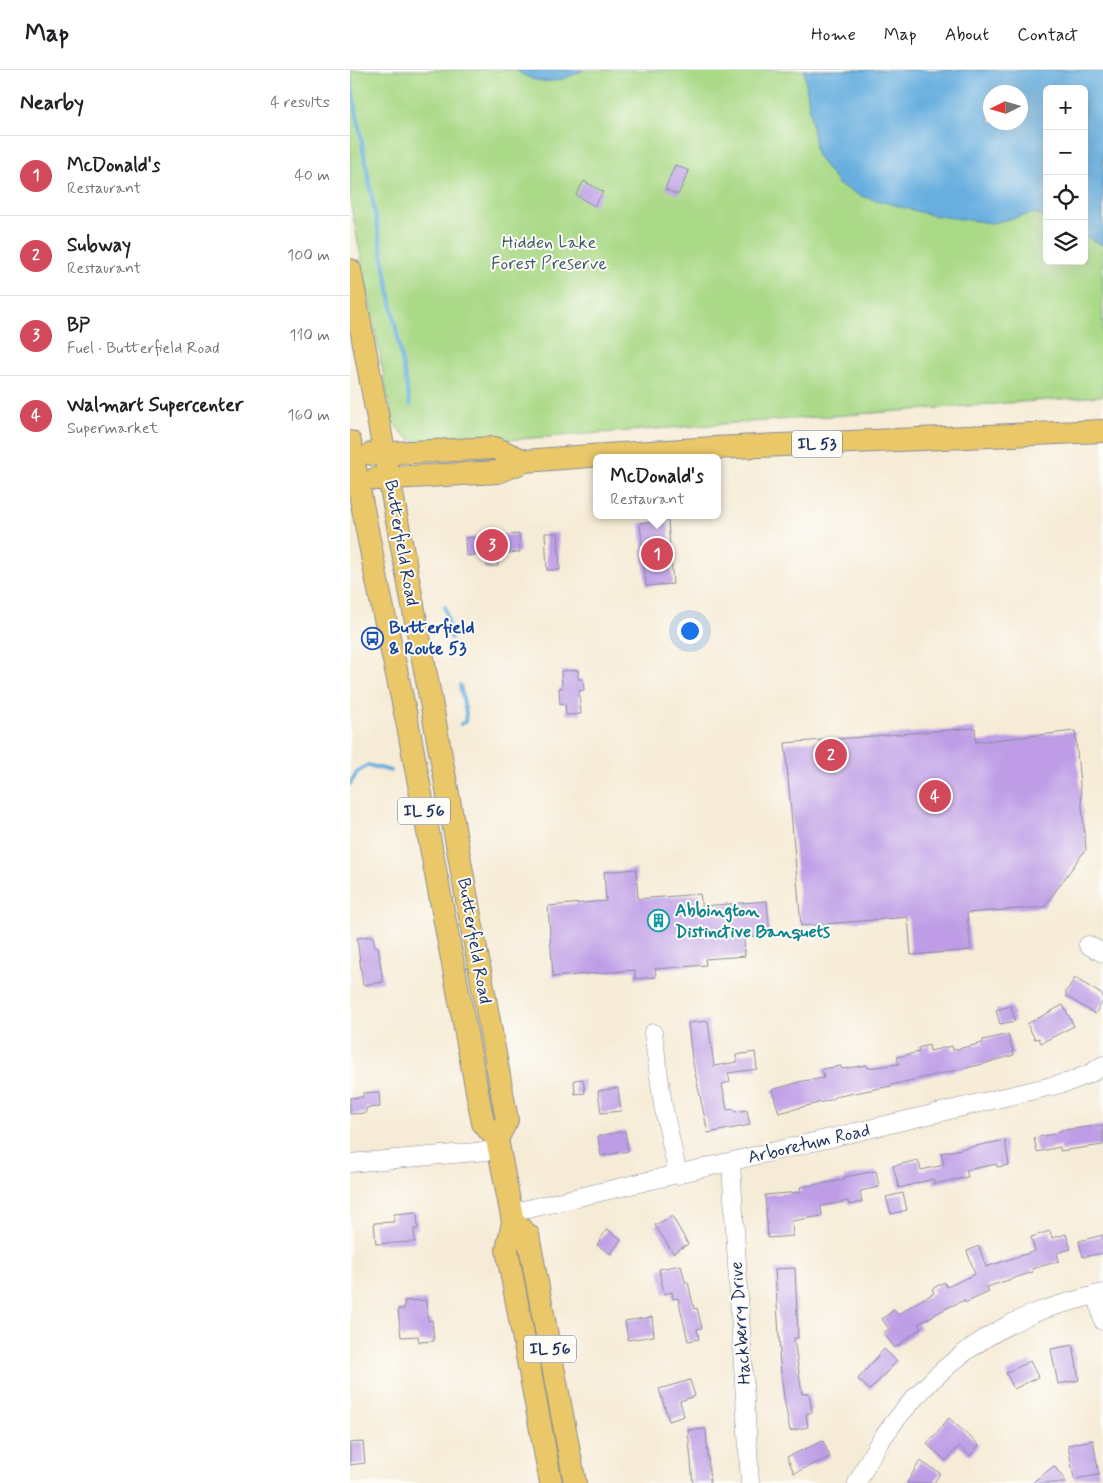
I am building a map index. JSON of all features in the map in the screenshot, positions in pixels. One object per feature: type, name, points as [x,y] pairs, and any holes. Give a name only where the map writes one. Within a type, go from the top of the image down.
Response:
[{"type":"main road","name":"Butterfield Road","points":[[350,270],[507,1120],[498,1145]]},
{"type":"main road","name":"IL 53","points":[[627,454],[714,448],[1103,431]]},
{"type":"main road","name":"IL 53","points":[[351,450],[385,453],[495,448],[525,461]]},
{"type":"main road","name":"Butterfield Road","points":[[351,450],[354,479],[409,736],[483,1123],[498,1145],[512,1217],[507,1250],[551,1483]]},
{"type":"main road","name":"IL 53","points":[[354,479],[498,472],[525,461],[593,456]]},
{"type":"main road","name":"IL 56","points":[[512,1217],[528,1235],[575,1483]]},
{"type":"street","points":[[653,1033],[663,1105],[678,1175]]},
{"type":"street","name":"Arboretum Road","points":[[512,1217],[730,1162],[1069,1082],[1086,1076],[1103,1065]]},
{"type":"street","points":[[350,1162],[498,1145]]},
{"type":"street","name":"Hackberry Drive","points":[[730,1162],[750,1483]]},
{"type":"street","points":[[857,1483],[879,1441],[909,1403],[956,1359],[990,1335],[1056,1306],[1100,1294],[1103,1321]]},
{"type":"green space","name":"Hidden Lake Forest Preserve","points":[[350,70],[1103,70],[1103,396],[438,445],[412,440],[393,424],[350,200]]},
{"type":"water","points":[[516,70],[584,70],[566,78],[541,81],[525,76]]},
{"type":"water","points":[[804,70],[1103,70],[1103,245],[1088,238],[1088,85],[1043,85],[1043,217],[1035,213],[992,223],[931,215],[861,196],[838,184],[816,154]]},
{"type":"building","points":[[675,165],[689,171],[678,195],[665,189]]},
{"type":"building","points":[[584,181],[603,192],[594,206],[576,195]]},
{"type":"building","points":[[668,521],[673,584],[646,586],[640,523]]},
{"type":"building","points":[[545,533],[558,533],[560,570],[547,570]]},
{"type":"building","points":[[519,534],[520,552],[498,554],[498,566],[487,567],[486,554],[466,556],[465,538]]},
{"type":"building","points":[[578,670],[578,679],[583,679],[584,690],[579,691],[581,714],[566,715],[565,703],[560,704],[559,688],[562,688],[561,671]]},
{"type":"building","points":[[975,728],[976,742],[1075,731],[1086,849],[1044,907],[967,913],[971,950],[911,955],[908,917],[801,926],[785,743]]},
{"type":"building","name":"Abbington Distinctive Banquets","points":[[636,869],[638,899],[700,894],[702,906],[767,901],[770,935],[744,937],[745,956],[705,959],[706,965],[655,969],[656,977],[635,979],[635,970],[553,977],[548,906],[606,901],[604,872]]},
{"type":"building","points":[[373,936],[375,947],[378,947],[383,982],[363,985],[357,938]]},
{"type":"building","points":[[1075,978],[1103,995],[1103,1001],[1095,1014],[1066,996],[1066,992]]},
{"type":"building","points":[[1063,1005],[1074,1026],[1041,1043],[1039,1038],[1035,1039],[1027,1024]]},
{"type":"building","points":[[1011,1006],[1015,1021],[1000,1024],[996,1010]]},
{"type":"building","points":[[708,1021],[714,1066],[737,1062],[736,1055],[755,1052],[757,1069],[728,1073],[730,1082],[722,1084],[727,1110],[734,1109],[735,1112],[747,1110],[750,1125],[708,1133],[692,1059],[688,1023]]},
{"type":"building","points":[[1008,1034],[1014,1055],[891,1086],[834,1097],[834,1099],[779,1113],[772,1090],[803,1081],[824,1078],[822,1069],[841,1066],[842,1069],[867,1065],[868,1068],[899,1064],[897,1057],[919,1052],[918,1048],[929,1045],[930,1051],[952,1046],[953,1050],[983,1043],[983,1040]]},
{"type":"building","points":[[583,1079],[585,1093],[575,1094],[574,1080]]},
{"type":"building","points":[[618,1088],[621,1111],[601,1113],[598,1091]]},
{"type":"building","points":[[379,1092],[380,1107],[366,1108],[366,1113],[350,1114],[350,1098],[363,1097],[363,1093]]},
{"type":"building","points":[[1103,1125],[1103,1145],[1060,1151],[1060,1147],[1037,1152],[1034,1138],[1058,1133],[1058,1131]]},
{"type":"building","points":[[625,1131],[628,1151],[601,1156],[598,1136]]},
{"type":"building","points":[[1005,1140],[1009,1165],[997,1167],[997,1164],[966,1170],[968,1177],[934,1184],[933,1179],[899,1188],[893,1166],[918,1160],[921,1170],[944,1165],[941,1153]]},
{"type":"building","points":[[876,1171],[879,1187],[860,1191],[862,1202],[849,1205],[848,1201],[821,1206],[822,1216],[792,1221],[793,1236],[768,1238],[765,1195],[801,1192],[800,1187],[844,1180],[844,1177]]},
{"type":"building","points":[[903,1193],[907,1210],[891,1214],[886,1197]]},
{"type":"building","points":[[417,1212],[418,1229],[414,1229],[415,1242],[376,1244],[374,1223],[394,1222],[394,1214]]},
{"type":"building","points":[[672,1216],[688,1244],[673,1253],[655,1225]]},
{"type":"building","points":[[607,1229],[621,1239],[611,1254],[597,1245]]},
{"type":"building","points":[[1050,1231],[1052,1238],[1066,1234],[1071,1249],[1057,1253],[1059,1261],[1032,1269],[1033,1272],[987,1287],[989,1292],[965,1303],[964,1300],[945,1309],[918,1324],[921,1328],[895,1348],[883,1333],[889,1329],[882,1319],[894,1310],[898,1315],[934,1293],[932,1289],[944,1282],[947,1287],[975,1274],[967,1251],[979,1246],[986,1267],[1035,1251],[1031,1237]]},
{"type":"building","points":[[1103,1235],[1103,1253],[1083,1257],[1079,1241]]},
{"type":"building","points":[[681,1265],[685,1282],[688,1282],[694,1309],[697,1308],[702,1328],[697,1329],[699,1339],[688,1341],[678,1298],[673,1299],[672,1292],[664,1294],[659,1269]]},
{"type":"building","points":[[795,1268],[798,1338],[794,1338],[802,1394],[809,1393],[812,1412],[806,1414],[808,1427],[790,1431],[779,1355],[775,1269]]},
{"type":"building","points":[[426,1300],[428,1321],[432,1320],[434,1341],[419,1342],[418,1336],[401,1337],[398,1309],[404,1309],[404,1301]]},
{"type":"building","points":[[652,1317],[654,1336],[628,1340],[625,1321]]},
{"type":"building","points":[[1073,1345],[1079,1380],[1058,1384],[1051,1349]]},
{"type":"building","points":[[884,1349],[897,1361],[870,1390],[858,1379]]},
{"type":"building","points":[[1030,1361],[1038,1377],[1014,1389],[1006,1373]]},
{"type":"building","points":[[690,1380],[695,1396],[680,1401],[684,1416],[669,1421],[659,1389]]},
{"type":"building","points":[[949,1418],[979,1445],[970,1456],[959,1446],[946,1461],[927,1444]]},
{"type":"building","points":[[706,1429],[710,1483],[693,1483],[688,1430]]},
{"type":"building","points":[[1093,1440],[1099,1475],[1074,1479],[1068,1445]]},
{"type":"building","points":[[823,1441],[830,1457],[794,1473],[787,1457]]},
{"type":"building","points":[[363,1442],[365,1463],[350,1465],[350,1443]]},
{"type":"building","points":[[920,1461],[940,1473],[934,1483],[907,1483]]},
{"type":"building","points":[[1054,1466],[1067,1483],[1032,1483]]},
{"type":"waterway","points":[[350,77],[410,405]]},
{"type":"waterway","points":[[445,607],[451,638]]},
{"type":"waterway","points":[[460,685],[466,713],[465,722],[461,724]]},
{"type":"waterway","points":[[350,784],[357,772],[368,765],[391,771]]},
{"type":"place","name":"BP","points":[[492,545]]},
{"type":"place","name":"McDonald's","points":[[657,554]]},
{"type":"place","name":"Butterfield & Route 53","points":[[373,638]]},
{"type":"place","name":"Subway","points":[[831,755]]},
{"type":"place","name":"Walmart Supercenter","points":[[935,796]]},
{"type":"place","name":"Abbington Distinctive Banquets","points":[[659,921]]}]
